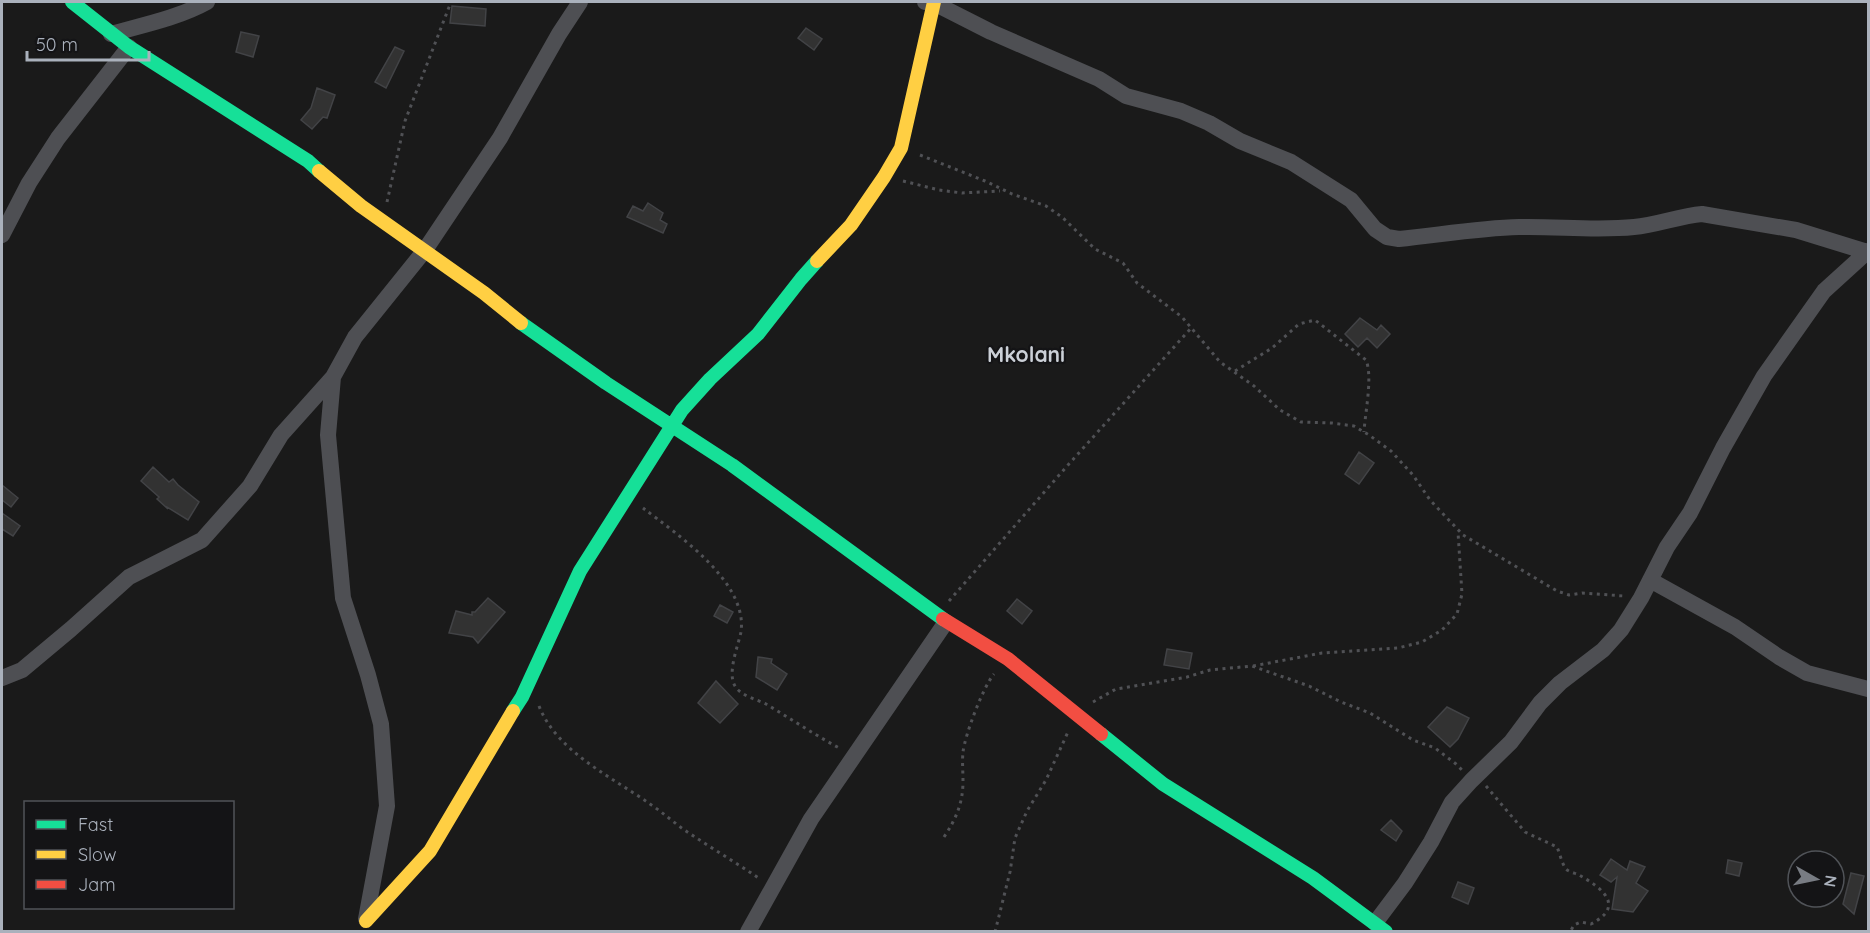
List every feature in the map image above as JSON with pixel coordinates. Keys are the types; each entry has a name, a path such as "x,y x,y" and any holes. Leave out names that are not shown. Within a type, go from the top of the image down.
{"street":[{"path":"72,2 129,47 308,161 361,206 484,293 527,328 606,383 732,465 941,619 1008,659 1163,784 1313,878 1381,927 1452,802 1511,742 1540,704 1560,683 1613,641 1641,598 1667,547 1690,513 1723,448 1764,376 1824,291 1868,252"},
{"path":"111,34 165,18 207,2"},
{"path":"2,678 22,670 129,577 202,540 250,486 281,435 333,377 355,337 425,250 500,138 559,34 580,2"},
{"path":"364,926 429,850 522,697 580,571 682,410 710,379 758,333 801,279 851,225 885,177 901,148 931,2 991,32 1099,79 1126,96 1181,111 1209,123 1240,141 1291,162 1351,200 1375,229 1388,237 1514,228 1549,227 1587,230 1634,227 1702,214 1796,230 1868,252"},
{"path":"2,235 29,183 58,138 129,47"},
{"path":"333,377 328,435 343,598 381,724 387,806 364,926"},
{"path":"1650,580 1736,627 1807,673 1869,688"},
{"path":"748,932 811,819 941,619"}],"path":[{"path":"383,222 405,121 452,2"},
{"path":"901,148 1046,206 1062,217 1095,249 1123,263 1137,283 1167,304 1192,327 1220,362 1235,371 1290,417 1301,422 1354,426 1391,451 1413,475 1430,500 1458,530 1488,551 1557,591 1569,595 1582,593 1641,598"},
{"path":"885,177 962,193 1002,190"},
{"path":"1235,371 1272,348 1299,324 1315,320 1320,322 1366,360 1369,367 1364,432"},
{"path":"941,619 1068,465 1192,327"},
{"path":"627,497 712,564 733,596 742,619 732,677 735,687 853,755"},
{"path":"995,932 1010,872 1015,838 1027,811 1046,780 1065,736 1094,702 1116,689 1210,670 1252,666 1322,653 1398,648 1422,642 1442,630 1456,614 1462,594 1458,530"},
{"path":"944,837 955,822 961,806 966,736 992,676 1008,659"},
{"path":"1252,666 1309,686 1370,714 1413,740 1435,748 1474,778 1525,832 1557,847 1565,868 1593,883 1601,889 1609,901 1609,908 1602,918 1591,924 1581,922 1574,925 1570,932"},
{"path":"530,681 544,719 587,763 772,887"}],"building":[{"path":"452,6 486,9 485,26 450,23"},
{"path":"806,28 822,39 814,50 798,38"},
{"path":"241,32 259,36 253,57 236,52"},
{"path":"395,47 404,51 386,88 375,82"},
{"path":"317,88 335,95 327,118 323,117 312,129 301,120 311,108"},
{"path":"648,203 663,213 660,220 667,224 663,233 627,217 633,206 643,211"},
{"path":"1360,318 1377,330 1381,325 1390,334 1377,348 1367,338 1358,347 1345,334"},
{"path":"1359,452 1374,463 1359,484 1345,474"},
{"path":"153,467 169,482 173,479 199,502 188,520 167,508 157,499 159,497 141,481"},
{"path":"2,485 18,498 11,507 2,500"},
{"path":"2,513 20,526 13,536 2,529"},
{"path":"488,598 505,612 478,643 473,637 449,633 456,611 472,615 472,612 475,612"},
{"path":"1017,599 1032,611 1022,624 1007,611"},
{"path":"720,605 733,612 727,623 714,616"},
{"path":"1167,649 1192,653 1189,669 1164,665"},
{"path":"758,657 772,659 771,663 787,674 777,690 756,677"},
{"path":"716,681 738,704 720,723 698,703"},
{"path":"1447,707 1469,718 1458,739 1450,747 1428,727"},
{"path":"1391,820 1402,831 1396,841 1381,830"},
{"path":"1611,859 1627,870 1630,861 1645,867 1636,883 1648,891 1633,912 1612,909 1617,877 1611,882 1600,875"},
{"path":"1728,860 1742,863 1739,876 1726,873"},
{"path":"1851,873 1864,876 1854,914 1846,907 1846,892"},
{"path":"1458,882 1474,888 1468,904 1452,897"}],"traffic: fast":[{"path":"72,2 129,47 308,161 319,171"},
{"path":"513,711 522,697 580,571 682,410 710,379 758,334 817,261"},
{"path":"521,323 606,383 732,465 943,619"},
{"path":"1101,734 1163,784 1313,878 1386,932"}],"traffic: slow":[{"path":"817,261 851,225 901,148 934,2"},
{"path":"319,171 361,206 484,293 521,323"},
{"path":"366,921 430,851 513,711"}],"traffic: jam":[{"path":"943,619 1008,659 1101,734"}],"district":[{"name":"Mkolani","path":"1026,354"}]}
